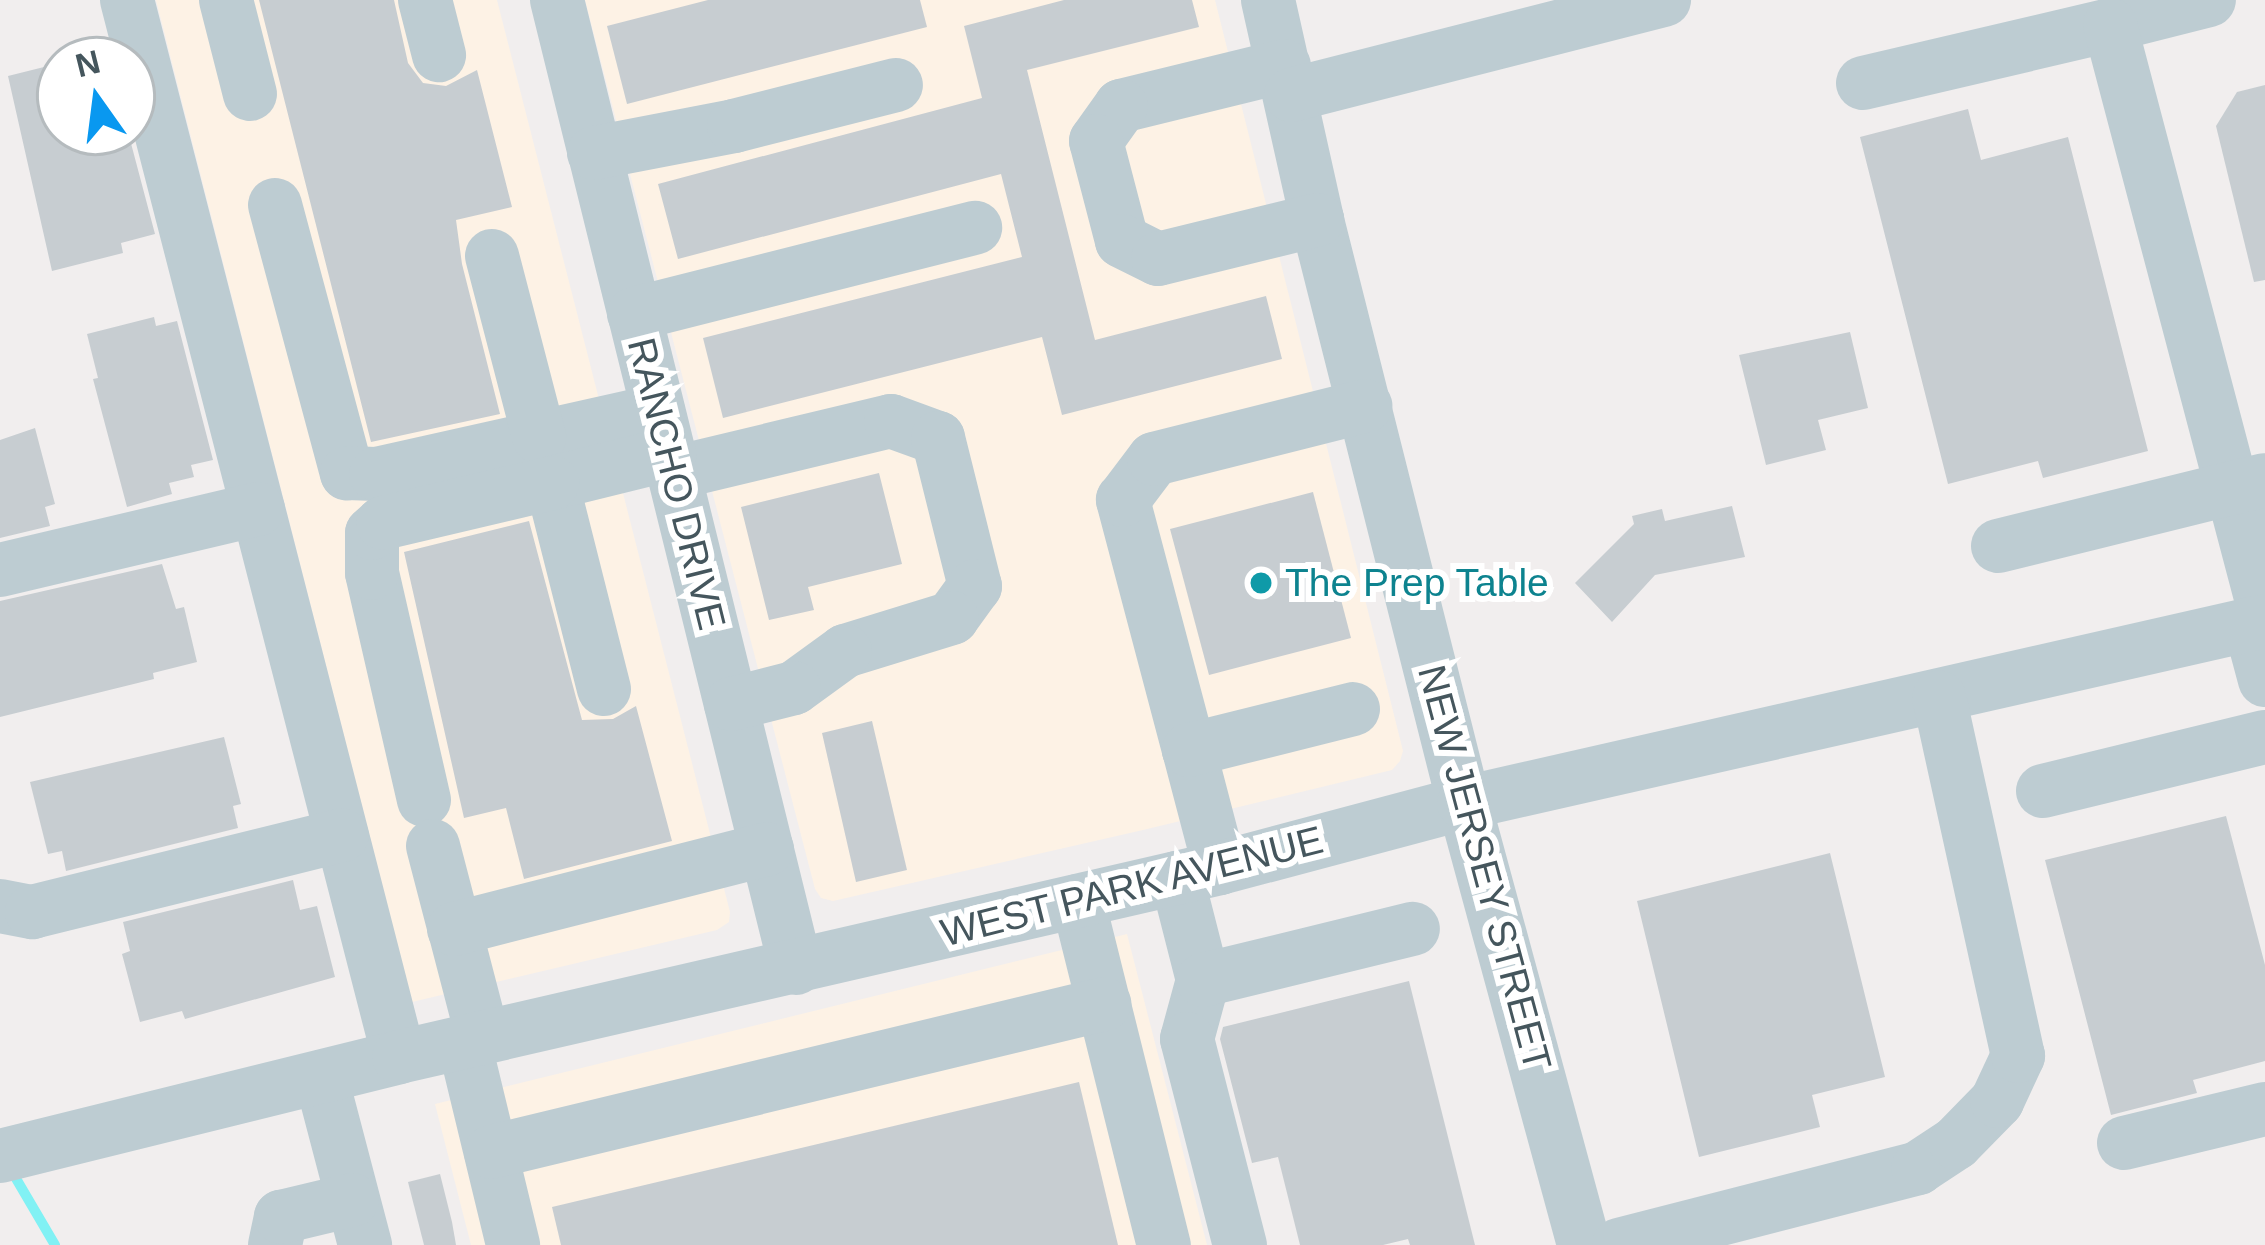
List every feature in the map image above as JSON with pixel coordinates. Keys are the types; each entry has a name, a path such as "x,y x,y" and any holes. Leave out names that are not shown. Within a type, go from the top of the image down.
{"street":[{"path":"127,0 399,1057"},
{"path":"226,0 250,94"},
{"path":"425,0 439,55"},
{"name":"RANCHO DRIVE","path":"557,0 796,968"},
{"name":"NEW JERSEY STREET","path":"1268,0 1317,220 1465,803 1584,1245"},
{"path":"1317,220 1158,259 1122,241 1096,141 1121,106 1288,80 1661,0"},
{"path":"1863,82 2209,0"},
{"path":"2110,25 2248,483 2265,680"},
{"path":"595,153 734,126 896,85"},
{"path":"275,205 347,473 546,460 891,421 938,438 975,586 952,618 845,651 794,688 731,704"},
{"path":"634,314 975,228"},
{"path":"492,256 604,689"},
{"path":"1240,1245 1186,1039 1203,980 1190,750 1123,500 1154,459 1365,406"},
{"path":"513,1245 490,1152 454,929 372,573 371,533 383,523 546,460"},
{"path":"1998,546 2248,483"},
{"path":"0,570 258,508"},
{"name":"WEST PARK AVENUE","path":"10,1153 399,1057 1198,873 1465,803 1940,698 2260,620"},
{"path":"1619,1245 1918,1168 1956,1143 1996,1101 2018,1056 1940,698"},
{"path":"1190,750 1353,709"},
{"path":"2043,791 2265,737"},
{"path":"0,906 32,912 342,835"},
{"path":"454,929 766,849"},
{"path":"1078,901 1164,1245"},
{"path":"1203,980 1413,928"},
{"path":"490,1152 1103,1004"},
{"path":"275,1245 281,1217 359,1222 321,1077"},
{"path":"2124,1144 2265,1109"}],"shaded area":[{"path":"156,0 497,0 730,912 729,922 717,930 412,1002"},
{"path":"585,0 1215,0 1403,751 1392,770 833,901 821,898"},
{"path":"1127,934 1207,1245 471,1245 435,1104"}],"building":[{"path":"259,0 394,0 408,63 423,83 446,86 477,70 512,207 456,220 462,264 500,414 371,442"},
{"path":"708,0 920,0 927,27 627,104 607,26"},
{"path":"1064,0 1192,0 1199,27 1027,70 1095,340 1266,296 1282,359 1062,415 1042,337 723,418 703,338 1022,257 1001,174 678,259 658,184 982,98 964,26"},
{"path":"36,69 36,156 134,156 155,234 121,243 123,253 52,271 8,76"},
{"path":"2265,85 2265,280 2254,282 2216,126 2237,92"},
{"path":"1968,109 1981,160 2068,137 2148,451 2043,478 2038,461 1948,484 1860,137"},
{"path":"154,317 156,326 177,321 213,460 191,465 194,477 169,483 172,494 127,507 93,379 98,378 87,334"},
{"path":"1850,332 1868,408 1818,420 1826,450 1766,465 1739,355"},
{"path":"35,428 55,504 45,507 50,526 0,538 0,440"},
{"path":"879,473 902,564 808,587 814,610 769,620 741,507"},
{"name":"The Prep Table","path":"1313,492 1351,638 1209,675 1170,529"},
{"path":"1732,506 1745,557 1655,575 1612,622 1575,583 1634,524 1632,516 1662,509 1665,521"},
{"path":"529,521 582,720 613,719 636,706 672,841 524,879 506,808 464,818 404,552"},
{"path":"162,564 176,609 184,607 197,662 153,673 154,679 0,717 0,601"},
{"path":"872,721 907,870 856,882 822,733"},
{"path":"224,737 241,804 233,806 238,828 66,871 62,851 48,854 30,782"},
{"path":"2226,816 2265,965 2265,1061 2193,1080 2197,1093 2111,1115 2045,860"},
{"path":"1830,853 1885,1077 1812,1095 1820,1127 1699,1157 1637,901"},
{"path":"293,880 300,910 317,906 335,977 185,1019 182,1011 140,1022 122,954 130,951 123,922"},
{"path":"1409,981 1475,1245 1410,1245 1408,1239 1383,1245 1300,1245 1278,1157 1252,1163 1220,1039 1223,1027"},
{"path":"1079,1082 1118,1245 561,1245 552,1207"},
{"path":"440,1174 456,1245 424,1245 408,1182"}],"waterway":[{"path":"11,1170 55,1245"}],"place":[{"name":"The Prep Table","path":"1261,583"}]}
